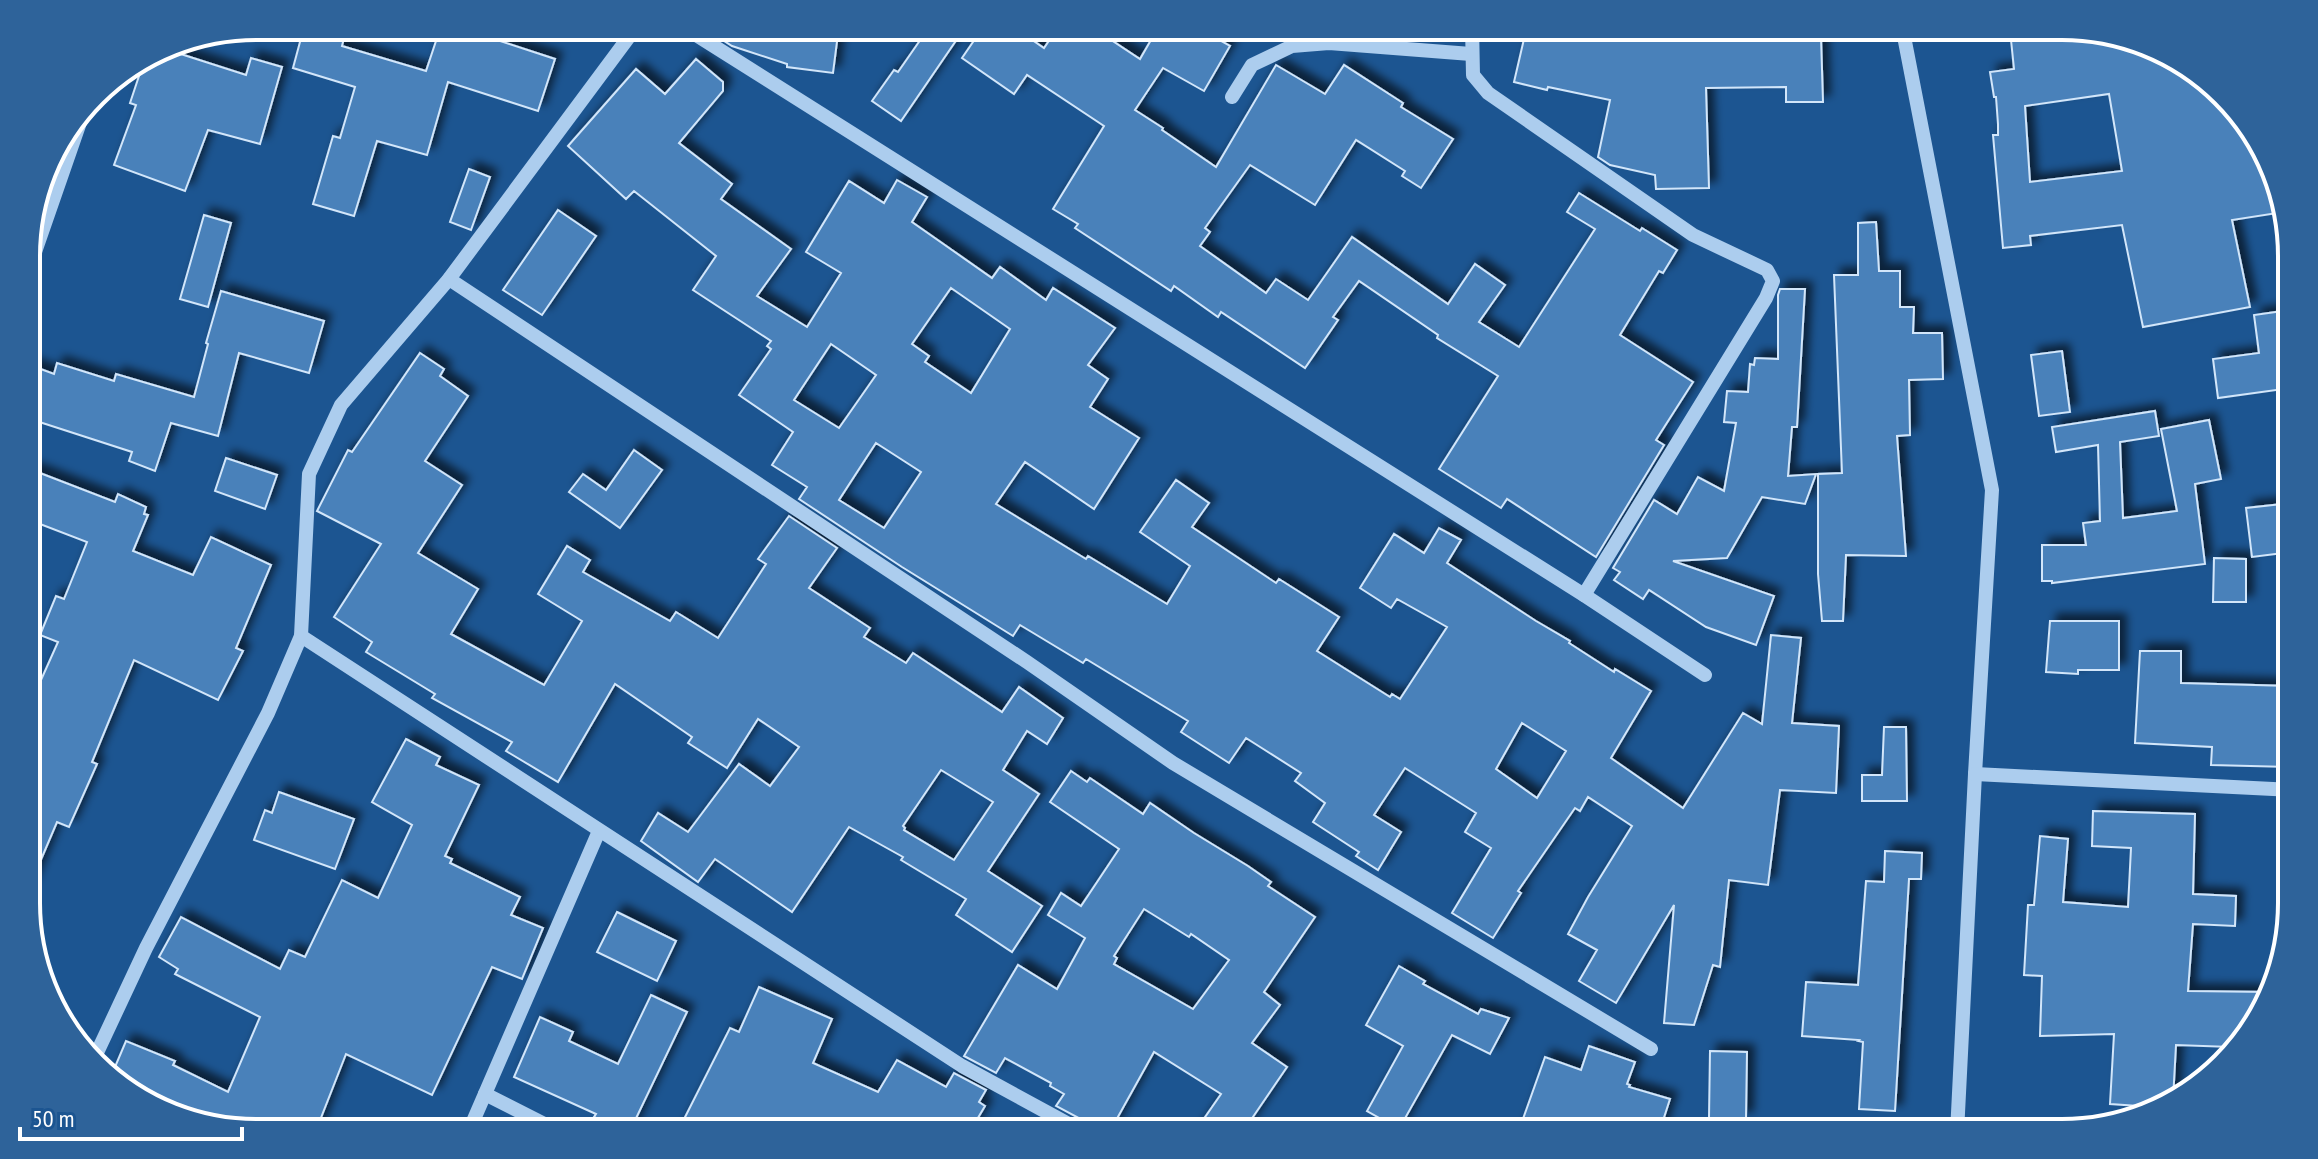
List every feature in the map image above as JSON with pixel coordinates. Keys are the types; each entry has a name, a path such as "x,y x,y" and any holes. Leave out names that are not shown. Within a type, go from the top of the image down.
{"street":[{"path":"98,1049 146,948 268,713 301,636 309,474 341,405 449,279 627,40"},
{"path":"704,40 1584,595 1705,675"},
{"path":"1472,40 1473,75 1488,93 1693,235 1767,270 1773,281 1766,298 1584,595"},
{"path":"1905,40 1992,490 1958,1119"},
{"path":"1232,97 1252,65 1292,46 1329,43 1471,54"},
{"path":"40,239 75,137"},
{"path":"46,207 52,208"},
{"path":"449,279 1027,662 1173,763 1651,1049"},
{"path":"301,636 962,1066 1059,1119"},
{"path":"1975,774 2278,789"},
{"path":"474,1119 599,831"},
{"path":"485,1094 534,1119"}],"building":[{"path":"301,40 344,40 342,46 426,71 436,40 497,40 555,59 538,111 448,82 427,155 377,141 354,216 313,204 333,136 340,138 355,87 293,68"},
{"path":"723,40 837,40 833,73 787,67 787,64"},
{"path":"920,40 956,40 901,121 872,101 894,70 898,72"},
{"path":"974,40 1032,40 1044,48 1049,40 1111,40 1140,59 1151,40 1219,40 1230,46 1204,91 1163,68 1135,110 1216,167 1276,65 1325,94 1344,65 1403,103 1401,107 1453,139 1421,188 1402,176 1405,171 1356,140 1315,205 1250,165 1205,228 1210,232 1200,246 1266,293 1276,279 1308,300 1352,237 1448,304 1475,264 1505,285 1479,322 1519,347 1595,229 1567,212 1579,193 1677,250 1663,273 1659,271 1620,335 1693,382 1656,440 1664,445 1596,557 1507,499 1501,508 1439,469 1498,376 1437,338 1438,335 1359,281 1333,317 1338,320 1305,368 1221,312 1218,317 1174,286 1171,291 1075,228 1078,224 1053,209 1104,126 1027,75 1014,94 962,58"},
{"path":"1524,40 1821,40 1823,102 1786,102 1786,87 1706,88 1709,188 1656,189 1655,175 1610,165 1598,157 1610,100 1514,82"},
{"path":"2011,40 2076,40 2104,44 2158,62 2182,76 2215,103 2249,148 2262,173 2273,214 2232,220 2250,307 2143,327 2122,225 2030,236 2031,245 2003,248 1993,135 1998,135 1998,124 1990,72 2014,69","holes":["2109,94 2122,171 2030,182 2025,106"]},
{"path":"180,54 246,75 251,58 282,67 260,144 208,130 185,191 114,165 136,105 130,103 140,74"},
{"path":"696,59 723,82 723,91 679,143 732,184 721,199 791,249 757,296 807,327 841,273 806,252 849,181 884,203 897,180 927,197 912,222 992,278 1000,267 1046,300 1053,288 1115,328 1088,365 1108,379 1090,407 1139,438 1094,509 1025,462 996,504 1167,604 1190,566 1140,532 1176,480 1209,503 1192,527 1276,583 1279,579 1339,617 1317,651 1390,697 1392,694 1400,699 1447,627 1397,599 1391,608 1360,588 1394,534 1424,553 1439,528 1461,540 1447,563 1614,672 1615,669 1651,691 1611,758 1683,808 1743,713 1762,724 1771,635 1801,638 1792,723 1839,726 1836,793 1780,790 1768,885 1729,880 1720,967 1713,965 1694,1025 1664,1023 1674,905 1616,1003 1579,981 1597,950 1568,934 1632,826 1588,797 1580,811 1575,808 1518,891 1521,893 1493,938 1452,913 1491,848 1465,832 1476,813 1405,768 1374,815 1401,832 1378,870 1356,856 1359,852 1313,822 1325,803 1295,781 1301,773 1246,738 1229,763 1181,732 1188,721 1086,659 1083,663 1020,625 1013,636 799,499 807,487 772,465 793,432 739,395 771,349 767,346 771,341 693,290 716,256 634,191 626,199 568,146 636,69 665,94","holes":["951,288 1010,329 971,393 925,362 929,356 912,344","831,344 876,375 839,428 794,400","876,443 921,472 884,528 839,500","1522,723 1566,751 1537,798 1496,769"]},
{"path":"469,169 490,177 471,230 450,222"},
{"path":"558,210 596,236 542,315 503,290"},
{"path":"204,215 231,223 208,307 180,299"},
{"path":"1876,222 1879,271 1900,271 1900,307 1914,307 1913,333 1942,333 1943,379 1909,380 1910,435 1897,436 1906,556 1846,555 1843,621 1822,621 1818,574 1818,474 1842,473 1834,275 1858,275 1858,223"},
{"path":"1780,289 1805,289 1797,427 1792,427 1788,476 1816,474 1805,504 1762,497 1727,558 1673,561 1774,596 1756,645 1706,627 1649,590 1643,599 1614,580 1620,572 1613,568 1654,500 1677,514 1698,477 1724,491 1736,423 1724,422 1727,391 1748,392 1750,364 1754,365 1755,358 1778,359"},
{"path":"221,291 324,321 309,373 239,353 218,436 171,423 155,471 129,461 132,452 40,422 40,369 54,374 57,363 114,381 116,374 194,397"},
{"path":"2278,312 2278,390 2218,398 2213,359 2259,353 2254,315"},
{"path":"2062,351 2070,412 2039,416 2031,355"},
{"path":"420,353 444,369 440,376 468,396 425,461 462,485 418,553 478,589 451,634 544,685 582,621 538,594 567,546 590,560 583,572 670,621 676,612 718,638 766,564 758,559 789,516 837,548 809,588 870,628 864,637 906,663 913,653 1002,712 1019,687 1063,718 1047,744 1027,731 1003,770 1039,794 988,871 1042,906 1012,952 956,915 966,899 901,860 903,857 849,827 792,912 715,859 698,882 641,841 658,813 688,832 739,764 770,786 799,747 758,719 727,768 688,743 692,737 615,684 558,782 506,751 512,742 432,698 435,694 366,652 372,642 334,617 381,544 317,511 348,450 352,452","holes":["941,770 993,802 954,860 904,830 903,826"]},
{"path":"2155,411 2159,436 2120,442 2123,518 2177,511 2161,429 2209,420 2221,479 2195,484 2205,564 2052,583 2042,581 2042,545 2086,545 2083,523 2100,521 2098,445 2056,452 2052,427"},
{"path":"634,450 662,470 620,528 569,492 583,474 606,490"},
{"path":"226,458 277,475 265,509 215,491"},
{"path":"40,473 115,502 118,494 146,507 144,514 148,515 133,551 193,575 211,537 271,565 236,648 243,651 218,700 134,660 92,762 97,764 69,827 57,822 40,862 40,682 58,642 40,635 56,596 64,599 87,542 40,524"},
{"path":"2278,504 2278,554 2252,557 2246,508"},
{"path":"2214,558 2246,559 2246,602 2213,602"},
{"path":"2050,621 2119,621 2119,670 2078,670 2078,674 2046,672"},
{"path":"2140,651 2181,651 2181,683 2278,686 2278,767 2211,765 2212,747 2135,743"},
{"path":"1884,727 1906,727 1907,801 1862,801 1862,775 1882,775"},
{"path":"406,739 440,757 436,765 479,785 445,856 452,859 450,863 520,897 511,915 543,928 522,979 492,967 432,1095 346,1054 320,1119 242,1119 186,1108 136,1083 115,1066 126,1041 175,1061 173,1065 228,1092 260,1017 175,974 178,969 159,957 181,917 280,969 289,950 305,957 342,880 378,898 412,825 372,802"},
{"path":"1071,771 1087,782 1090,778 1143,814 1150,803 1248,866 1271,882 1268,886 1315,917 1264,992 1280,1005 1252,1043 1287,1067 1252,1119 1204,1119 1221,1094 1154,1052 1117,1119 1081,1119 1056,1106 1064,1094 1050,1086 1051,1083 1005,1058 996,1073 964,1056 1018,965 1057,989 1085,938 1048,915 1061,893 1081,906 1119,849 1050,802","holes":["1144,909 1189,937 1191,934 1229,960 1193,1009 1114,964 1117,958 1114,956"]},
{"path":"279,792 354,819 335,869 254,840 265,810 272,813"},
{"path":"2093,811 2195,814 2193,894 2236,896 2235,926 2193,924 2188,991 2259,992 2242,1023 2222,1047 2176,1045 2174,1088 2137,1106 2110,1104 2114,1034 2040,1036 2042,976 2024,975 2028,905 2034,905 2040,836 2068,839 2063,902 2128,907 2131,848 2092,846"},
{"path":"1885,851 1922,853 1921,879 1909,879 1895,1111 1859,1109 1863,1042 1802,1036 1806,982 1858,985 1866,881 1884,882"},
{"path":"617,912 676,941 657,981 597,952"},
{"path":"1399,966 1425,981 1423,984 1478,1014 1481,1009 1509,1018 1490,1054 1452,1035 1405,1119 1381,1119 1367,1111 1403,1046 1366,1025"},
{"path":"759,987 832,1019 813,1063 878,1092 897,1060 946,1087 954,1073 986,1090 979,1102 985,1106 977,1119 684,1119 730,1028 739,1032"},
{"path":"651,995 687,1012 636,1119 598,1119 594,1117 596,1114 514,1077 540,1017 573,1032 569,1041 618,1064"},
{"path":"1589,1046 1635,1062 1627,1084 1670,1099 1664,1119 1523,1119 1545,1057 1581,1070"},
{"path":"1710,1051 1747,1052 1746,1118 1709,1118"}]}
